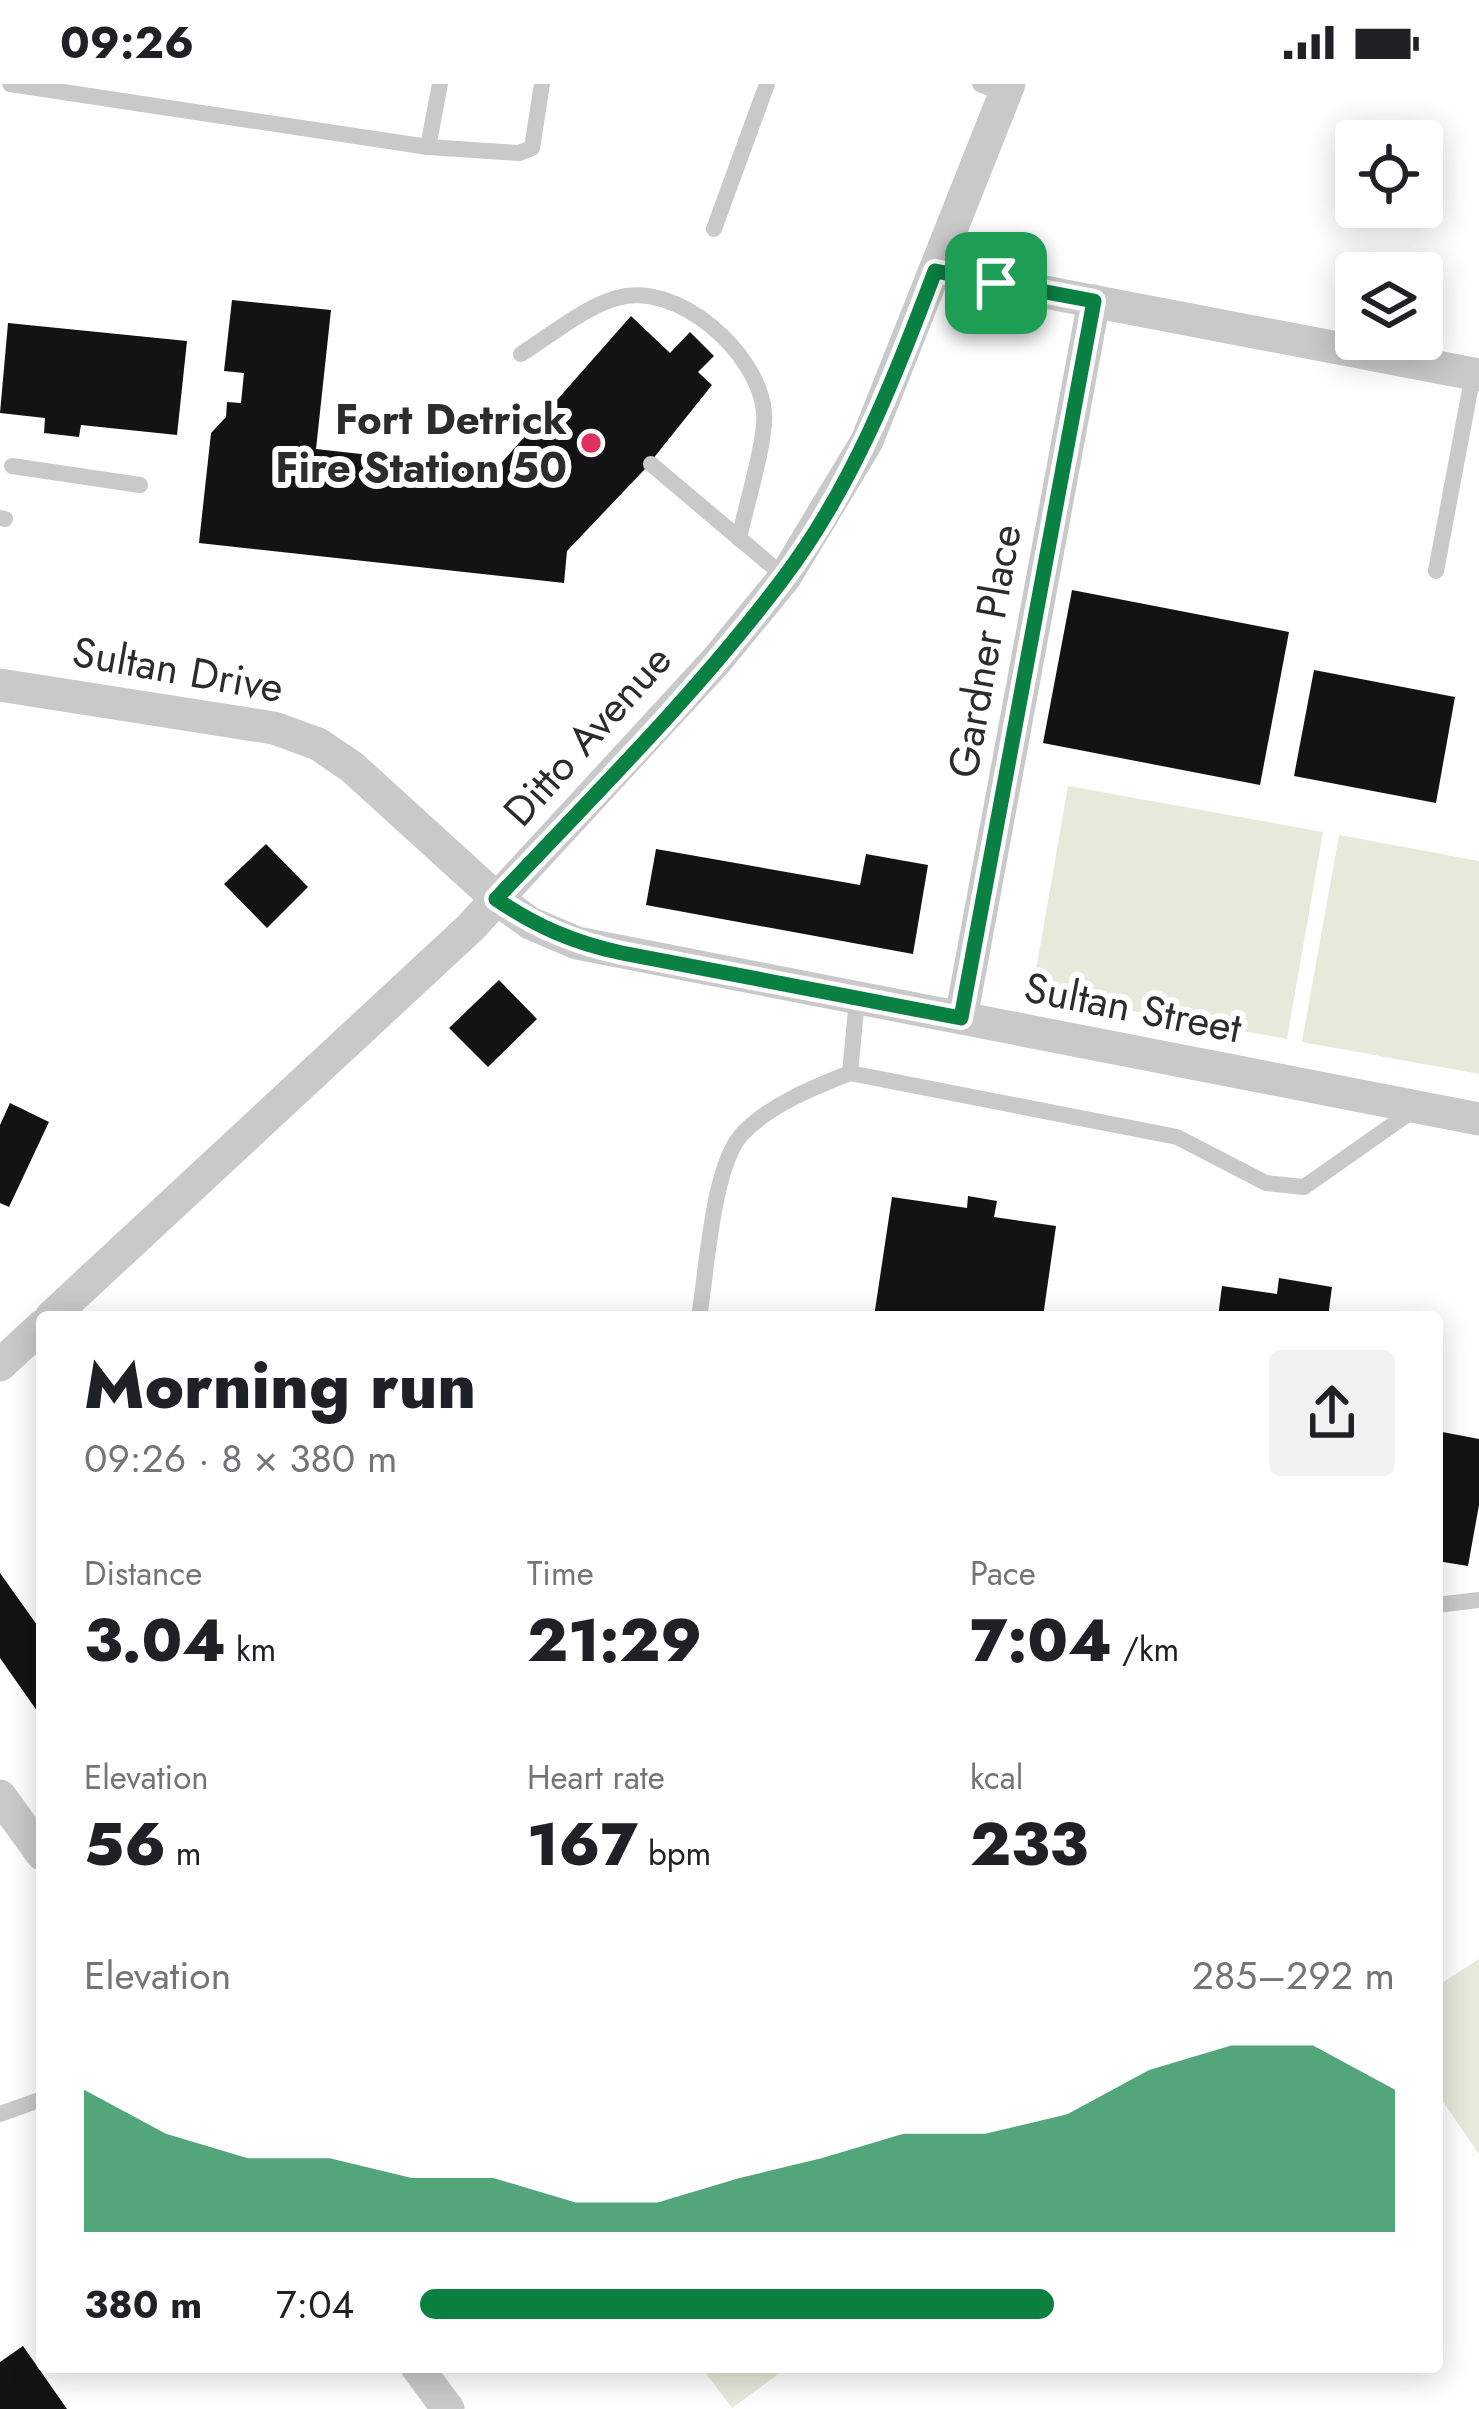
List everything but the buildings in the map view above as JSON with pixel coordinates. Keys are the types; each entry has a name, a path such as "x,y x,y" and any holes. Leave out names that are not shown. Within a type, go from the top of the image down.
{"street":[{"name":"Ditto Avenue","path":"57,1311 496,899 716,661 784,577 867,441 935,271 998,87"},
{"path":"935,271 1476,374"},
{"name":"Gardner Place","path":"961,1018 1094,301"},
{"name":"Sultan Drive","path":"0,685 274,728 318,744 352,767 496,899"},
{"name":"Sultan Street","path":"496,899 530,923 577,943 1479,1119"},
{"path":"0,1365 36,1332"},
{"path":"0,1796 36,1846"},
{"path":"421,2373 448,2409"}],"lane":[{"path":"10,84 428,147 519,153 532,148 542,84"},
{"path":"428,147 440,84"},
{"path":"714,229 767,84"},
{"path":"521,354 614,298 633,295 682,309 710,326 748,370 764,412 739,539"},
{"path":"1436,571 1476,374"},
{"path":"651,464 784,577"},
{"path":"12,466 140,485"},
{"path":"850,1073 857,999"},
{"path":"700,1311 725,1162 742,1134 805,1091 850,1073 1177,1137 1267,1183 1304,1187 1419,1107"},
{"path":"1443,1604 1479,1600"},
{"path":"0,2114 36,2100"}],"green space":[{"path":"1068,786 1323,832 1287,1039 1032,993"},
{"path":"1339,835 1479,861 1479,1074 1302,1042"},
{"path":"1479,1959 1479,2154 1443,2102 1443,1982"},
{"path":"706,2373 780,2373 732,2408"}],"place":[{"name":"Fort Detrick Fire Station 50","path":"591,443"}],"route":[{"path":"935,271 996,283 1094,301 961,1018 577,943 530,923 496,899 716,661 784,577 867,441 935,271"}]}
